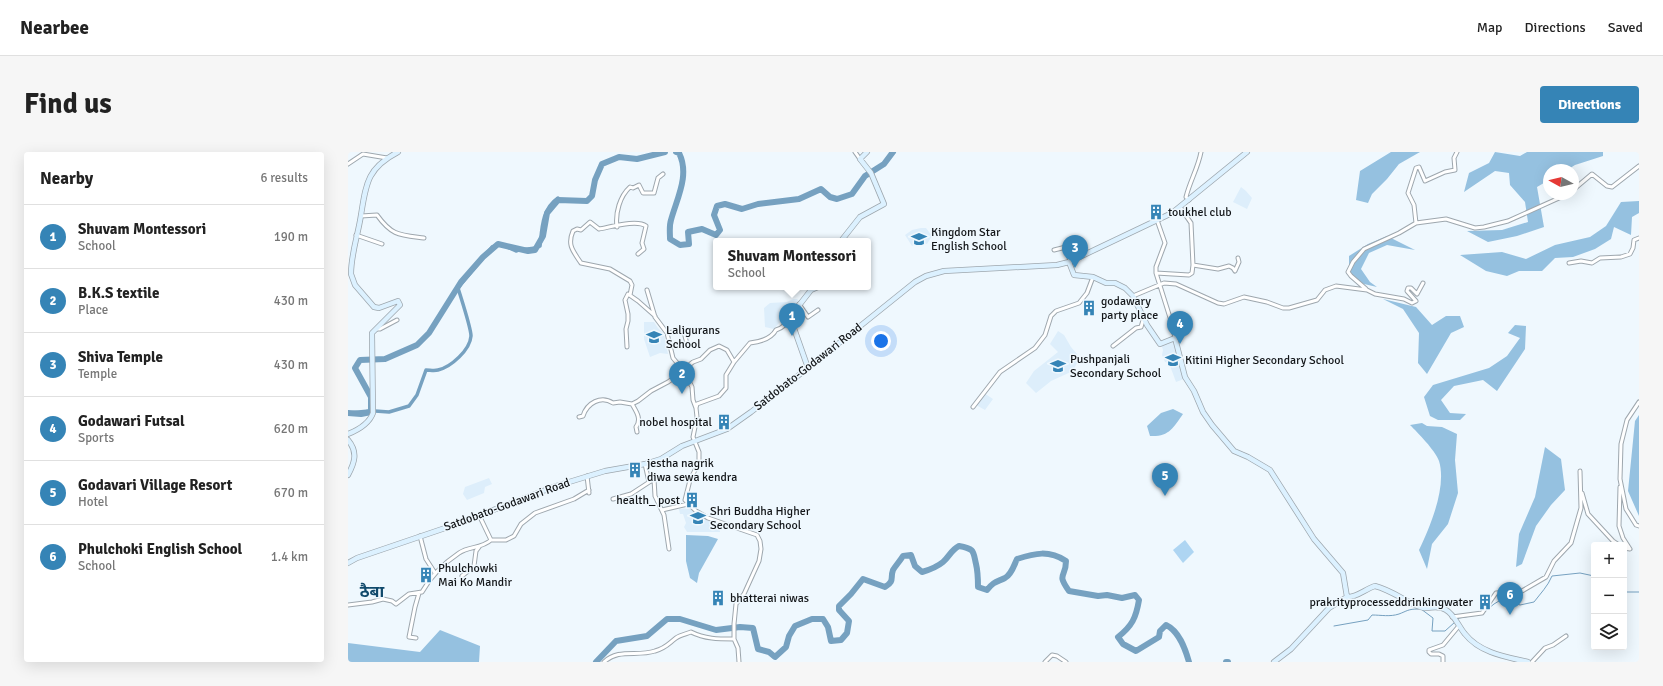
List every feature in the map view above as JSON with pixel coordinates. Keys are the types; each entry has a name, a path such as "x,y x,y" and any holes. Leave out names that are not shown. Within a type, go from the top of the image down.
{"street":[{"path":"348,434 364,425 373,413 371,336 375,328 400,304 398,301 379,308 374,307 355,285 350,268 366,187 375,169 382,161 398,152"},
{"path":"843,238 860,217 884,204 871,173 855,152"},
{"path":"862,160 867,152"},
{"path":"1189,200 1186,197 1199,163 1201,152"},
{"name":"Satdobato-Godawari Road","path":"348,563 357,558 556,486 619,468 645,464 666,456 682,446 734,425 808,368 891,300 915,282 926,276 944,271 1056,265 1070,262 1172,213 1247,152"},
{"path":"1416,224 1414,205 1408,193 1416,168 1419,167 1425,181 1445,172 1455,170 1454,158 1457,152"},
{"path":"348,164 363,154 387,158"},
{"path":"1579,185 1592,174 1607,186 1612,187 1639,166"},
{"path":"617,226 616,217 625,191 630,187 633,188 639,185 643,193 654,193 658,178 663,174"},
{"path":"1423,283 1417,294 1411,288 1408,288 1407,291 1416,301 1412,303 1404,299 1375,294 1367,290 1348,272 1353,262 1364,249 1416,224 1446,219 1475,228 1484,227 1508,221 1555,200"},
{"path":"1156,273 1190,275 1193,265 1191,223 1180,207"},
{"path":"361,216 377,215 386,227 397,234 424,238"},
{"path":"1157,220 1165,243 1156,267 1156,273 1172,324 1185,377 1194,391 1203,412 1234,451 1248,457 1270,470 1314,539 1343,573 1347,597"},
{"path":"627,347 626,329 628,314 625,300 628,294 630,295 632,285 630,281 610,269 581,263 569,243 572,231 578,229 581,230 590,222 599,229 638,222 646,226 642,243 644,249 638,254"},
{"path":"356,235 382,244"},
{"path":"1569,263 1581,261 1592,263 1600,258 1621,257 1630,254 1633,248 1634,240 1639,238"},
{"path":"1054,250 1066,247 1074,275 1093,278 1106,283 1115,283 1120,285 1133,296 1147,325 1160,344 1175,338"},
{"path":"1193,265 1218,269 1229,266 1235,271 1239,262 1238,258"},
{"path":"973,407 1000,372 1035,348 1045,335 1051,316 1056,311 1079,303 1087,293 1093,278"},
{"path":"1133,296 1164,283 1176,284 1218,303 1224,304 1244,297 1261,300 1283,308 1317,300 1325,290 1336,286 1367,290"},
{"path":"647,290 656,316 667,333 673,358 683,370 692,387 693,400 696,408 697,417 693,437 699,452 699,462 690,480 686,500 688,504 708,518 757,535 760,541 761,549 759,561 744,594 736,604 734,639 738,648 740,662"},
{"path":"696,408 697,404 719,396 726,388 726,375 734,362 750,343 760,342 776,330 781,329 811,290"},
{"path":"630,295 656,316"},
{"path":"799,304 808,317 818,310"},
{"path":"790,317 808,368"},
{"path":"1113,346 1136,328 1141,327 1144,317"},
{"path":"375,328 380,329 397,320"},
{"path":"667,333 679,331 684,332 687,344"},
{"path":"579,417 583,416 585,408 595,402 609,400 613,403 620,402 632,404 638,401 651,391 668,382 693,362 701,359 710,350 719,346 727,350 734,362"},
{"path":"638,401 639,396"},
{"path":"1625,542 1622,538 1619,526 1621,505 1620,479 1622,438 1627,420 1639,402"},
{"path":"632,404 639,417 639,423 636,427 638,432"},
{"path":"348,440 355,453 354,463 348,475"},
{"path":"645,464 649,482"},
{"path":"1442,662 1443,656 1439,654 1431,654 1429,650 1443,645 1455,621 1482,613 1496,593 1522,591 1546,577 1554,561 1571,542 1581,508 1580,471"},
{"path":"416,638 409,637 415,607 420,593 435,573 459,553 484,546 491,540 506,540 514,536 521,524 535,513 574,499 589,491 587,476"},
{"path":"1620,479 1626,510 1636,525 1639,526"},
{"path":"613,499 630,494 654,480 655,496 662,510 669,549"},
{"path":"1580,490 1588,514 1614,542"},
{"path":"662,510 688,504"},
{"path":"479,515 491,540"},
{"path":"420,536 426,559 435,573"},
{"path":"462,576 474,566 476,551 479,547"},
{"path":"1274,662 1291,649 1329,608 1347,597 1354,597 1368,588 1375,586 1422,608 1437,606 1448,610 1455,621 1478,646 1497,655 1528,662"},
{"path":"348,605 383,599 392,601 396,604 409,594 420,593"},
{"path":"604,662 613,655 654,652 668,646 676,638 691,632 710,638 734,639"},
{"path":"1532,662 1545,648 1553,645 1566,636"},
{"path":"1045,662 1052,655 1066,662"}],"shaded area":[{"path":"1391,152 1420,152 1399,164 1372,194 1368,203 1356,200 1360,171"},
{"path":"1495,152 1520,156 1527,152 1603,152 1603,156 1578,164 1543,164 1543,184 1537,187 1544,227 1517,236 1488,242 1467,231 1502,230 1528,222 1525,202 1510,185 1509,173 1495,171 1464,192 1469,173 1489,163"},
{"path":"1241,187 1252,198 1247,209 1233,202"},
{"path":"1639,201 1639,213 1632,217 1631,235 1614,227 1611,239 1595,249 1573,257 1555,258 1542,271 1519,271 1507,276 1486,271 1460,255 1502,252 1526,259 1555,245 1590,237 1606,226 1621,202"},
{"name":"Kingdom Star English School","path":"926,228 932,236 927,244 918,242 912,246 905,235 912,230"},
{"path":"1387,236 1415,250 1387,245 1369,253 1361,269 1370,282 1377,287 1364,284 1349,277 1349,256 1368,244"},
{"path":"797,299 800,302 789,316 779,323 774,329 765,327 764,308 770,303 787,302"},
{"path":"1383,299 1416,307 1432,325 1446,316 1460,316 1464,327 1451,333 1427,374 1418,363 1419,333 1403,309"},
{"name":"Laligurans School","path":"644,322 654,322 664,334 668,354 660,353 650,357 644,339"},
{"path":"1515,325 1526,326 1525,349 1497,391 1483,380 1454,386 1441,400 1450,413 1466,414 1460,420 1438,420 1430,416 1424,397 1433,385 1489,368 1507,356 1520,338 1508,333"},
{"name":"Pushpanjali Secondary School","path":"1058,331 1064,335 1077,354 1078,361 1073,371 1051,381 1036,393 1026,383 1034,371 1058,352 1050,344"},
{"name":"Kitini Higher Secondary School","path":"1175,340 1184,379 1176,382 1169,363 1165,362 1162,355 1163,350 1161,344"},
{"path":"984,393 993,399 985,410 976,405"},
{"path":"1173,409 1183,414 1170,431 1162,435 1150,436 1147,426 1161,413"},
{"path":"1639,415 1639,516 1628,491 1635,421"},
{"path":"1422,423 1427,426 1442,427 1457,434 1455,460 1458,493 1448,524 1432,544 1427,569 1419,550 1436,507 1441,483 1441,471 1439,461 1434,452 1410,425"},
{"path":"1545,447 1561,459 1565,490 1551,505 1536,526 1522,564 1516,567 1519,534 1535,497"},
{"path":"489,478 492,484 485,487 484,493 467,500 463,494 465,487"},
{"name":"Shri Buddha Higher Secondary School","path":"689,508 720,522 720,532 687,532 684,527 686,523 683,514 680,514 679,509"},
{"path":"686,535 708,536 718,539 699,573 697,583 690,578 686,561"},
{"path":"1185,540 1194,552 1183,563 1173,550"},
{"path":"440,630 480,646 479,662 348,662 348,643 420,652"}],"waterway":[{"path":"348,413 361,414 371,412 371,397 355,368 360,360 385,359 417,345 429,333 461,282 483,257 498,244 528,251 535,250 543,236 547,213 558,200 587,201 592,196 595,180 602,164 619,157 637,159 665,152"},
{"path":"676,152 679,153 682,161 683,178 670,222 670,239 680,245 689,244 688,232 702,229 716,235 720,230 714,215 717,206 725,204 742,209 758,204 799,199 821,189 830,197 837,199 852,194 865,176 884,164 893,152"},
{"path":"375,411 389,412 409,406 417,395 426,370 443,368 454,362 464,352 470,341 471,332 458,288 492,247 501,244 516,251 540,246 542,226 546,213 553,202 558,198"},
{"path":"348,413 369,411"},
{"path":"596,662 616,641 647,636 667,619 680,619 716,630 740,627 753,628 758,649 769,652 775,657 786,647 789,636 795,626 812,619 823,619 828,627 831,641 841,640 847,633 849,621 839,610 839,606 863,579 885,587 890,583 893,570 903,556 911,555 915,566 922,572 941,564 954,549 959,546 968,548 972,551 977,570 978,587 987,590 994,583 1005,578 1011,572 1017,559 1036,554 1048,554 1054,555 1066,561 1062,578 1069,591 1122,598 1135,595 1139,600 1135,617 1127,629 1118,637 1123,644 1136,651 1159,637 1160,631 1166,625 1175,631 1189,662"},
{"path":"1482,614 1504,598 1520,605 1534,602 1546,587 1552,576 1580,573 1591,575"},
{"path":"1627,592 1639,592"},
{"path":"1334,626 1368,620 1372,615 1386,616 1418,609"},
{"path":"1421,609 1433,618 1432,631 1445,631 1455,622"},
{"path":"1457,620 1459,618 1477,615"}],"place":[{"name":"toukhel club","path":"1156,212"},
{"name":"Kingdom Star English School","path":"919,239"},
{"name":"Shiva Temple","path":"1075,268"},
{"name":"godawary party place","path":"1089,308"},
{"name":"Shuvam Montessori","path":"792,336"},
{"name":"Laligurans School","path":"654,337"},
{"name":"Godawari Futsal","path":"1180,344"},
{"name":"Kitini Higher Secondary School","path":"1173,360"},
{"name":"Pushpanjali Secondary School","path":"1058,366"},
{"name":"B.K.S textile","path":"682,394"},
{"name":"nobel hospital","path":"724,422"},
{"name":"jestha nagrik diwa sewa kendra","path":"635,470"},
{"name":"Godavari Village Resort","path":"1165,496"},
{"name":"health_ post","path":"692,500"},
{"name":"Shri Buddha Higher Secondary School","path":"698,518"},
{"name":"Phulchowki Mai Ko Mandir","path":"426,575"},
{"name":"bhatterai niwas","path":"718,598"},
{"name":"prakrityprocesseddrinkingwater","path":"1485,602"},
{"name":"Phulchoki English School","path":"1510,615"}],"district":[{"name":"ठैबा","path":"372,592"}]}
